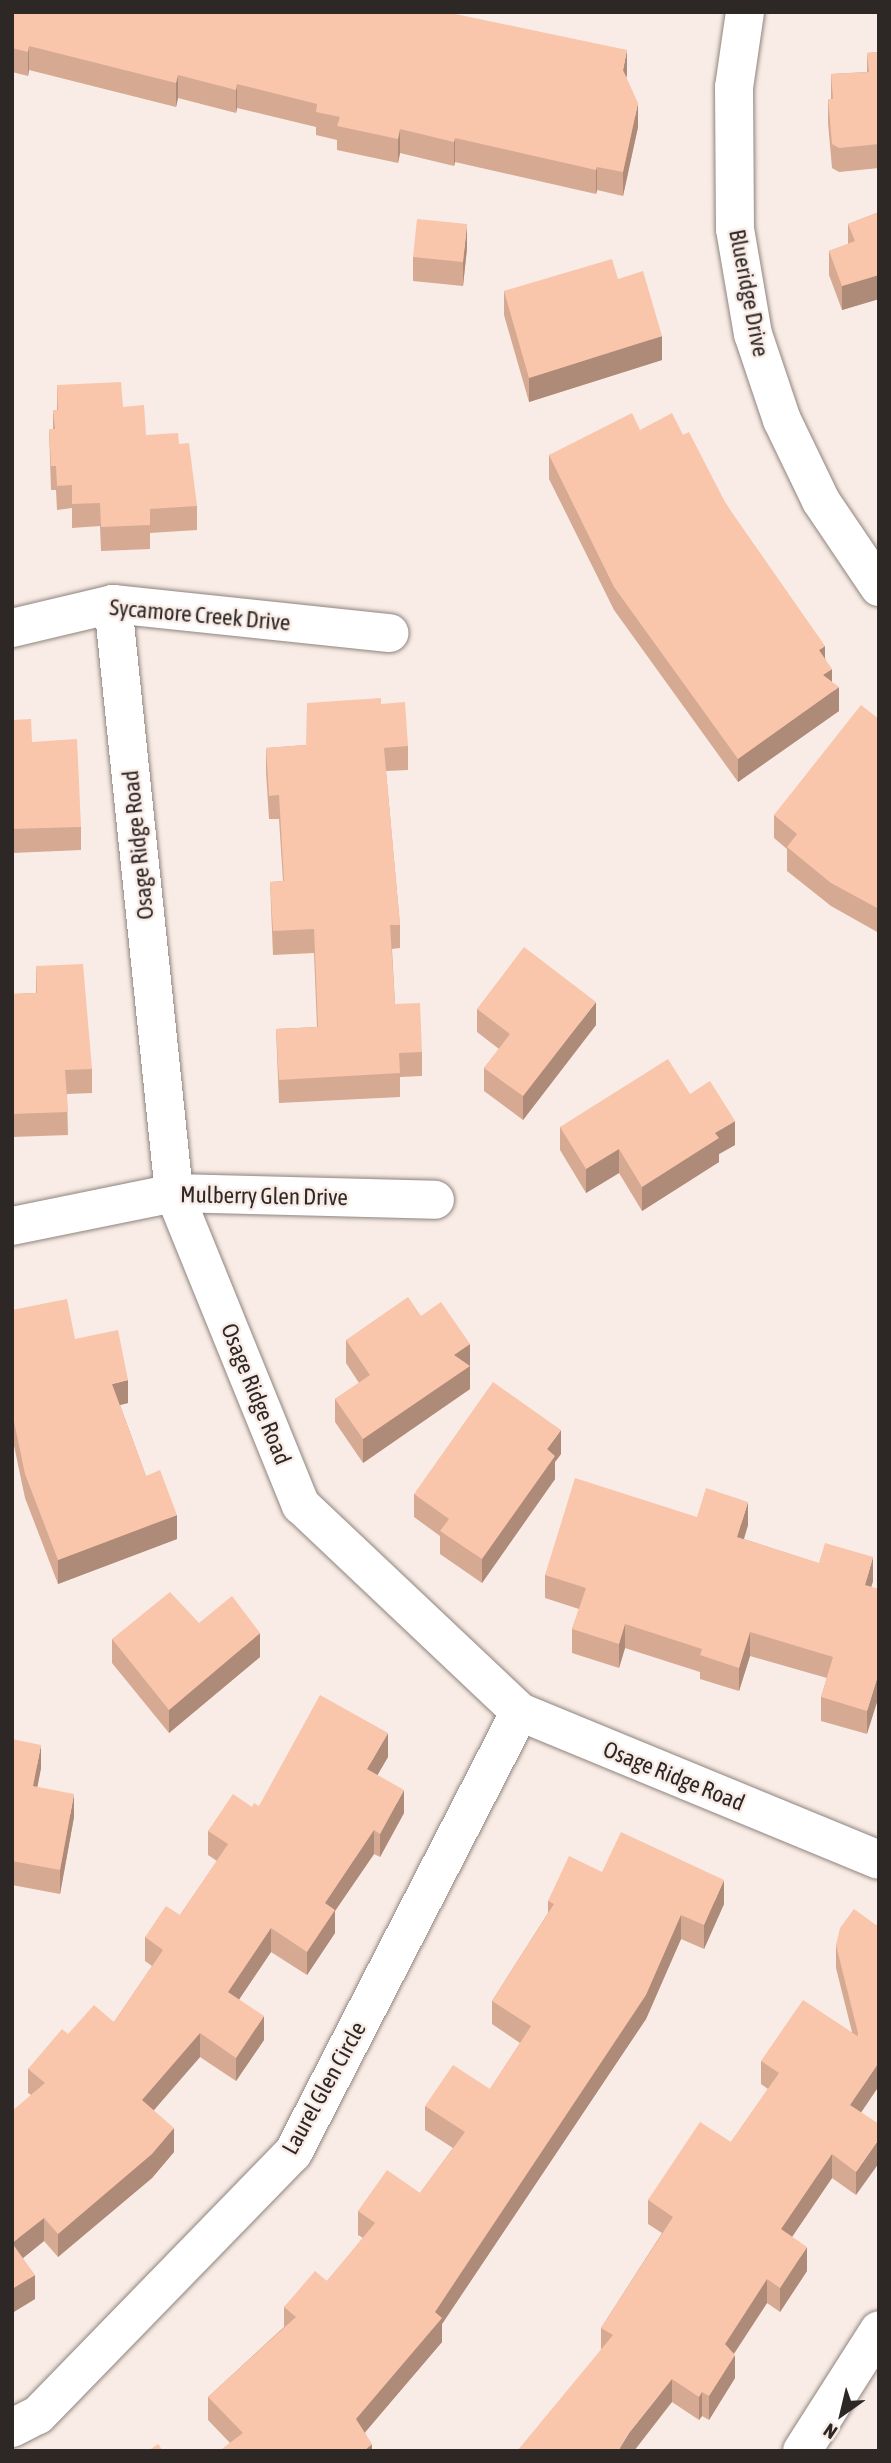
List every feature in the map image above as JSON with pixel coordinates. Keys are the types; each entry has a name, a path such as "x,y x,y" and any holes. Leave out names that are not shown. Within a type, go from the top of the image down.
{"street":[{"name":"Blueridge Drive","path":"746,12 734,86 735,229 753,334 782,420 821,501 879,587"},
{"name":"Sycamore Creek Drive","path":"12,628 113,604 389,633"},
{"name":"Osage Ridge Road","path":"113,604 174,1192 301,1505 520,1712 879,1860"},
{"name":"Mulberry Glen Drive","path":"12,1226 174,1192 435,1200"},
{"name":"Laurel Glen Circle","path":"12,2428 38,2415 293,2153 520,1712"},
{"path":"802,2451 879,2330"}],"building":[{"path":"12,12 446,12 627,50 623,70 638,103 623,172 597,167 596,170 455,138 454,142 400,129 398,139 337,126 340,117 316,112 317,104 237,84 236,90 178,75 176,83 29,46 28,52 12,48"},
{"path":"879,52 879,144 839,148 832,144 828,99 833,99 831,74 869,72 867,53"},
{"path":"879,212 879,275 842,286 829,251 855,241 848,224"},
{"path":"417,219 467,224 463,262 413,257"},
{"path":"612,259 618,279 643,271 662,336 529,378 504,291"},
{"path":"121,382 123,407 144,405 146,435 178,433 179,444 189,443 197,506 150,509 150,525 101,527 100,503 72,504 72,485 57,486 56,466 51,466 49,429 55,429 53,410 58,410 57,385"},
{"path":"632,413 640,430 672,413 683,435 689,432 726,504 825,646 819,650 832,669 823,675 839,687 738,759 614,587 549,455"},
{"path":"381,698 381,704 405,702 408,746 384,748 400,925 390,925 395,1004 420,1003 422,1052 399,1053 400,1073 279,1080 276,1029 318,1027 314,929 273,931 270,882 284,881 279,795 269,796 266,748 306,745 307,703"},
{"path":"861,705 879,719 879,909 831,883 787,847 797,834 774,815"},
{"path":"31,719 32,742 77,739 81,827 12,829 12,720"},
{"path":"524,947 596,1002 523,1096 484,1068 510,1034 477,1009"},
{"path":"83,964 92,1069 65,1070 68,1112 12,1114 12,994 37,993 36,966"},
{"path":"668,1059 690,1094 710,1081 735,1121 715,1133 719,1138 642,1187 619,1149 586,1169 560,1127"},
{"path":"408,1297 421,1316 441,1302 470,1344 454,1355 470,1366 363,1439 335,1399 370,1375 346,1340"},
{"path":"67,1299 75,1339 118,1330 128,1380 112,1384 146,1476 160,1470 177,1515 58,1560 25,1474 12,1412 12,1310"},
{"path":"493,1382 561,1430 547,1449 555,1456 482,1559 440,1531 449,1519 414,1494"},
{"path":"575,1478 697,1517 706,1488 748,1502 737,1537 819,1563 825,1543 873,1557 865,1585 879,1589 879,1672 867,1711 821,1697 833,1657 750,1632 739,1668 700,1655 702,1649 625,1624 619,1644 572,1629 586,1588 545,1575"},
{"path":"170,1592 199,1623 232,1596 260,1633 169,1710 112,1639"},
{"path":"320,1695 388,1733 367,1769 404,1790 380,1834 374,1830 325,1903 335,1910 307,1952 271,1928 228,1992 264,2016 236,2058 200,2033 142,2100 174,2128 152,2154 58,2234 44,2218 12,2243 12,2111 45,2083 28,2069 62,2029 68,2034 94,2005 114,2022 163,1950 145,1937 166,1906 180,1915 228,1844 208,1831 233,1794 252,1807 254,1803 259,1806"},
{"path":"12,1739 41,1745 33,1786 74,1794 60,1870 12,1861"},
{"path":"621,1832 724,1880 704,1925 681,1915 646,1995 435,2312 442,2318 356,2419 372,2444 364,2451 219,2451 243,2433 208,2397 296,2317 284,2307 315,2271 327,2281 375,2223 358,2211 387,2170 420,2193 465,2132 425,2106 453,2065 490,2089 531,2026 492,2001 554,1904 548,1901 569,1856 602,1872"},
{"path":"854,1909 876,1925 879,1921 879,2062 850,2105 879,2124 879,2139 856,2172 832,2154 781,2229 807,2247 780,2288 767,2279 725,2344 735,2355 709,2396 702,2392 699,2397 672,2379 618,2451 517,2451 613,2335 601,2328 673,2217 648,2200 700,2122 731,2142 779,2073 761,2061 803,2000 859,2037 836,1945 840,1928"},
{"path":"12,2243 35,2275 12,2289"},
{"path":"158,2444 163,2451 148,2451"}]}
